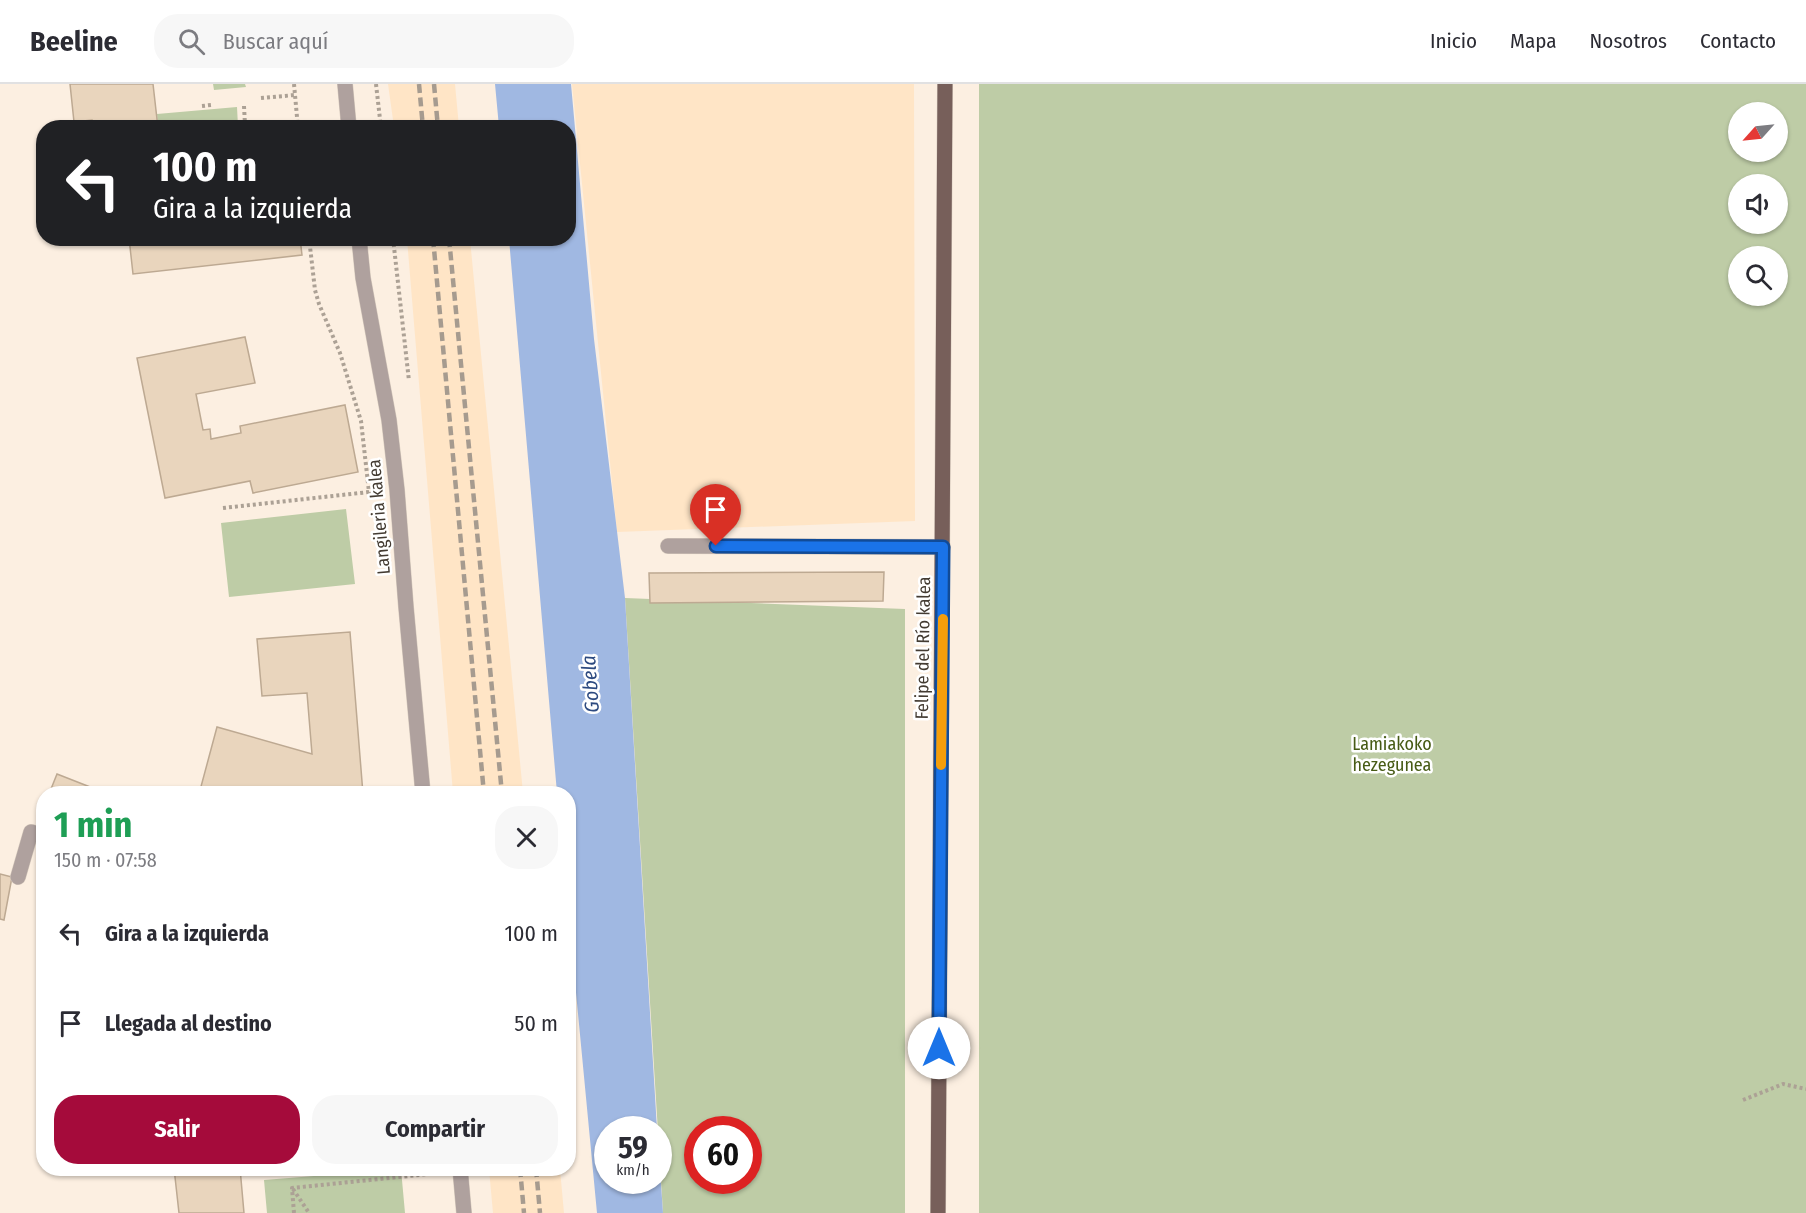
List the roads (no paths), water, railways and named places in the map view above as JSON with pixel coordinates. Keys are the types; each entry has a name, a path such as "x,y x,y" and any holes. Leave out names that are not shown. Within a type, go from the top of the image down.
{"main road":[{"name":"Felipe del Río kalea","path":"938,1213 945,84"}],"street":[{"path":"345,84 348,120"},
{"name":"Langileria kalea","path":"360,246 363,278 389,420 398,490 422,786"},
{"path":"668,546 943,547"},
{"path":"18,877 31,832 36,834"},
{"path":"461,1176 464,1213"}],"water":[{"path":"495,84 571,84 574,120 498,120"},
{"name":"Gobela","path":"576,139 594,339 625,598 656,1116 594,1116 594,1182 576,992 576,786 556,786 510,246 576,246"},
{"path":"595,1194 662,1194 663,1213 597,1213"}],"railway":[{"path":"419,84 422,120"},
{"path":"434,84 437,120"},
{"path":"434,246 483,786"},
{"path":"450,246 501,786"},
{"path":"521,1176 524,1213"},
{"path":"537,1176 540,1213"}],"park label":[{"name":"Lamiakoko hezegunea","path":"1392,754"}]}
